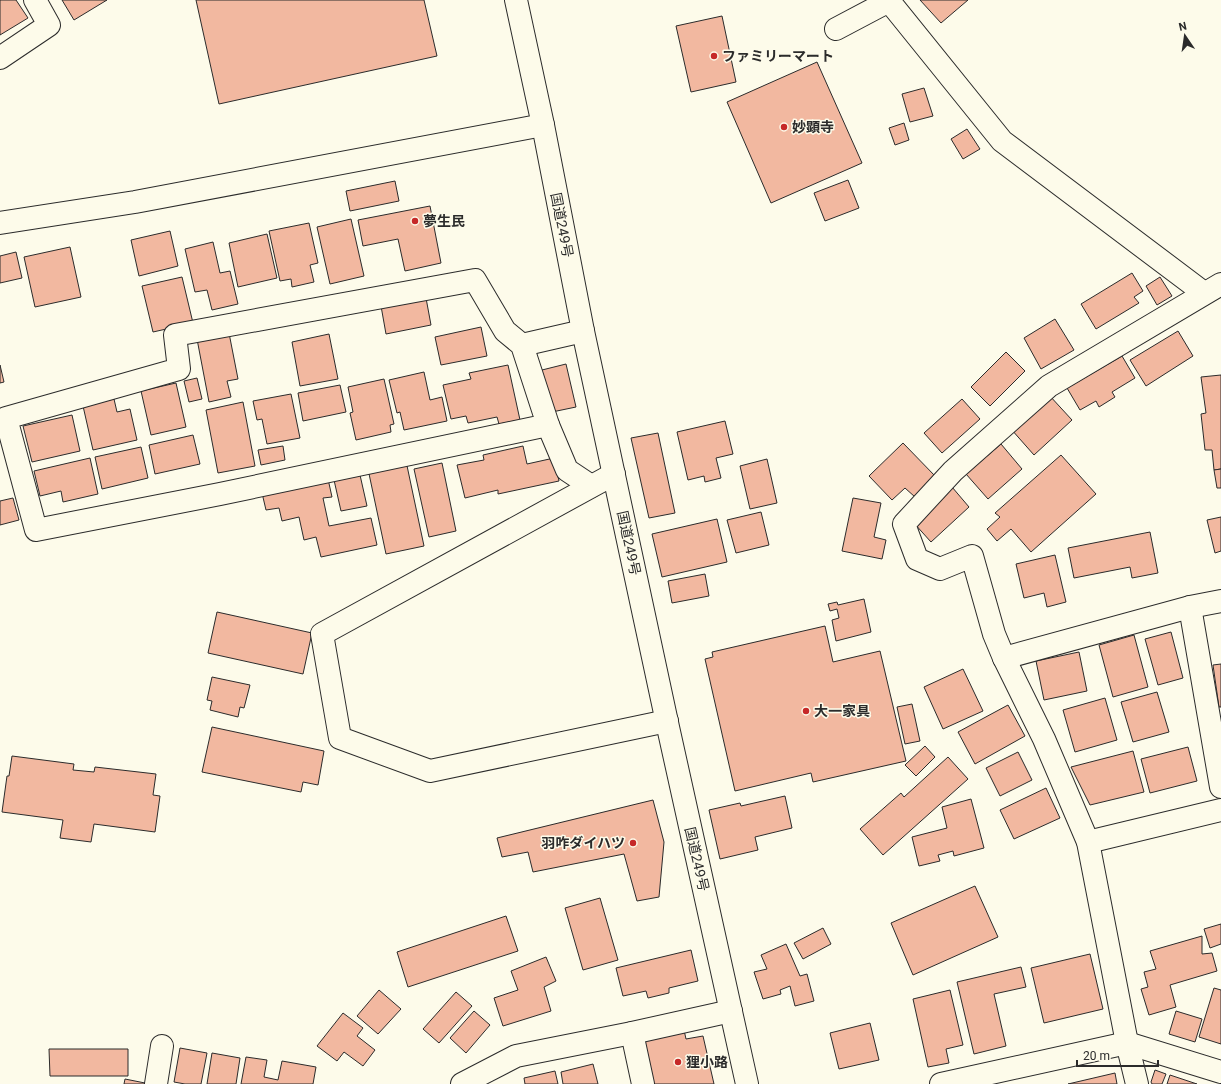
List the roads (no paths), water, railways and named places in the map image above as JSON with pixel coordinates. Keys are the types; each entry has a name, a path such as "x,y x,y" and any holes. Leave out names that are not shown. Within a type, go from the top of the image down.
{"main road":[{"path":"0,58 49,25 35,0"},
{"name":"国道249号","path":"516,0 543,125 583,331 747,1084"},
{"path":"836,29 890,1 1002,142 1213,288 1049,386 953,471 904,524 917,559 940,569 972,556 994,634 1044,740 1088,842 1127,1043 1137,1084"},
{"path":"0,223 135,202 543,125"},
{"path":"548,425 228,493 36,530 3,419 179,368 175,335 475,280 505,331 522,345 548,425 567,470 591,486"},
{"path":"522,345 583,331"},
{"path":"614,474 322,634 340,738 430,771 667,721"},
{"path":"1004,658 1190,607 1221,601"},
{"path":"1190,607 1221,787"},
{"path":"1088,842 1221,810"},
{"path":"462,1084 476,1075 516,1056 632,1033 731,1011"},
{"path":"632,1033 643,1084"},
{"path":"954,1083 1127,1043 1221,1072"},
{"path":"156,1084 162,1046"}],"place":[{"name":"ファミリーマート","path":"714,56"},
{"name":"妙顕寺","path":"784,127"},
{"name":"夢生民","path":"415,221"},
{"name":"大一家具","path":"806,711"},
{"name":"羽咋ダイハツ","path":"633,843"},
{"name":"狸小路","path":"678,1062"}]}
